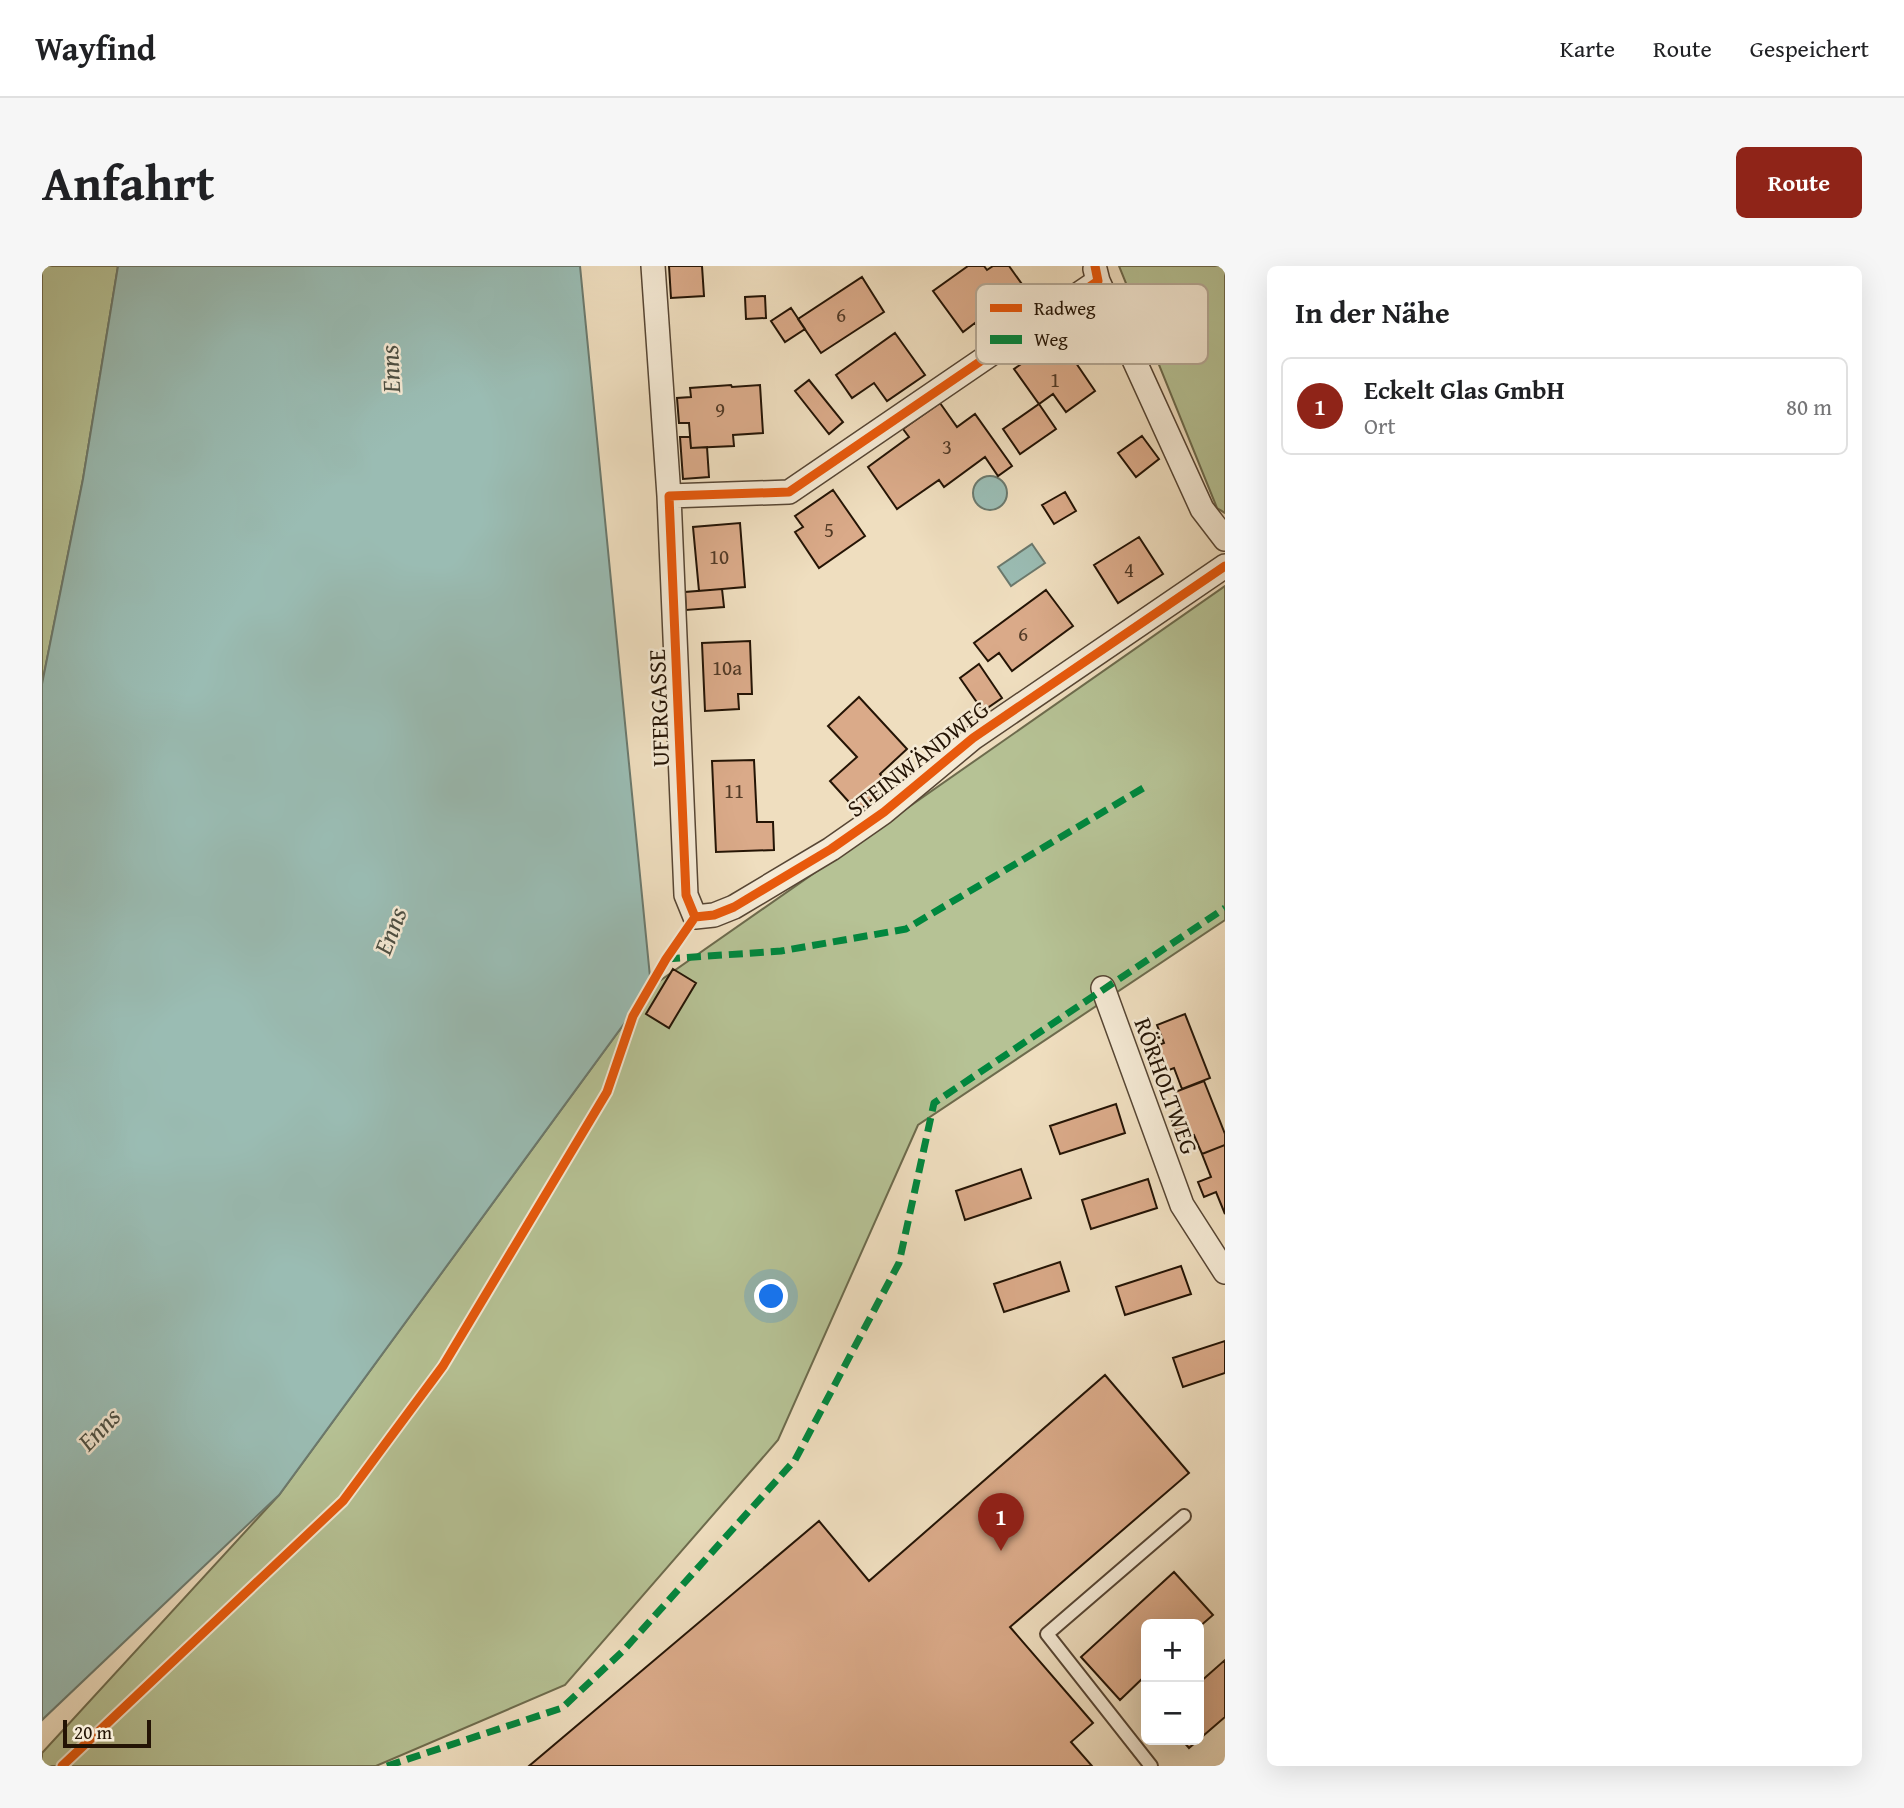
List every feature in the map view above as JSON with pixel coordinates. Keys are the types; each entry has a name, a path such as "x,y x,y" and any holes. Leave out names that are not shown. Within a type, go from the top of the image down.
{"street":[{"name":"UFERGASSE","path":"653,266 669,496 686,895 695,917"},
{"path":"669,496 789,492 976,359"},
{"path":"1137,364 1202,509 1225,539"},
{"name":"STEINWÄNDWEG","path":"695,917 714,915 734,907 831,849 884,812 973,738 1225,566"},
{"name":"RÖRHOLTWEG","path":"1103,988 1182,1205 1225,1272"}],"lane":[{"path":"1151,1766 1047,1634 1184,1516"}],"green space":[{"path":"42,266 118,266 83,479 42,684"},
{"path":"1119,266 1225,266 1225,513 1217,508 1159,364 1208,364 1208,284 1126,284"},
{"path":"1225,586 1225,920 918,1125 778,1440 565,1685 376,1766 42,1766 42,1753 279,1495 651,987"}],"water":[{"name":"Enns","path":"118,266 580,266 651,987 279,1495 42,1720 42,684 83,479"},
{"path":"990,476 1002,481 1007,493 1002,505 990,510 978,505 973,493 978,481"},
{"path":"1032,544 1045,563 1011,586 998,567"}],"building":[{"path":"669,266 702,266 704,296 671,298"},
{"path":"968,266 984,266 987,270 993,266 1009,266 1022,284 976,284 976,325 963,332 933,291"},
{"path":"862,277 884,312 821,353 798,319"},
{"path":"765,296 766,318 746,319 745,297"},
{"path":"791,308 805,329 785,342 771,321"},
{"path":"895,333 925,375 887,401 874,383 852,398 836,375"},
{"path":"1021,364 1077,364 1095,391 1066,412 1053,394 1039,404 1014,369"},
{"path":"809,380 843,422 829,434 795,391"},
{"path":"760,385 763,433 733,435 734,446 691,448 689,423 679,423 677,398 691,397 690,388"},
{"path":"940,403 957,427 975,414 1012,466 998,476 985,457 944,487 939,480 897,509 868,467 909,437 903,429"},
{"path":"1039,404 1056,429 1020,454 1003,429"},
{"path":"1142,436 1159,459 1136,477 1118,453"},
{"path":"680,437 690,437 691,448 707,447 709,477 683,479"},
{"path":"833,490 865,536 819,568 795,532 803,527 795,516"},
{"path":"1065,492 1076,511 1054,524 1042,505"},
{"path":"740,523 745,587 699,591 693,527"},
{"path":"1139,537 1163,574 1118,603 1094,565"},
{"path":"722,589 724,607 686,610 685,592"},
{"path":"1046,590 1073,626 1012,671 999,653 988,661 974,643"},
{"path":"750,641 752,694 738,694 739,709 705,711 702,643"},
{"path":"979,664 1002,698 983,711 960,678"},
{"path":"859,697 907,749 880,774 889,784 858,812 830,781 857,757 828,726"},
{"path":"754,760 757,822 773,822 774,850 716,852 712,761"},
{"path":"673,969 696,983 669,1028 646,1014"},
{"path":"1185,1014 1210,1078 1182,1089 1174,1068 1161,1073 1151,1048 1164,1043 1157,1025"},
{"path":"1204,1081 1225,1134 1225,1145 1202,1154 1194,1135 1180,1141 1171,1118 1184,1113 1175,1092"},
{"path":"1116,1104 1125,1133 1060,1154 1050,1126"},
{"path":"1225,1145 1225,1214 1216,1192 1204,1197 1198,1182 1211,1177 1202,1154"},
{"path":"1021,1169 1031,1198 965,1220 956,1191"},
{"path":"1148,1179 1157,1208 1091,1229 1082,1200"},
{"path":"1060,1262 1069,1291 1004,1312 994,1284"},
{"path":"1181,1266 1191,1294 1125,1315 1116,1287"},
{"path":"1225,1341 1225,1373 1183,1387 1173,1358"},
{"path":"1105,1375 1189,1473 1010,1627 1093,1723 1071,1742 1092,1766 529,1766 819,1521 869,1581"},
{"path":"1174,1572 1213,1615 1204,1623 1204,1619 1141,1619 1141,1680 1120,1700 1081,1657"},
{"path":"1225,1660 1225,1717 1204,1735 1204,1679"}],"marked path":[{"path":"666,959 781,951 906,929 1145,787"},
{"path":"387,1766 562,1708 623,1651 795,1460 899,1263 934,1103 1225,908"}],"cycle path":[{"path":"1094,284 1098,281 1095,266"},
{"path":"695,917 686,895 669,496 789,492 976,364"},
{"path":"695,917 714,915 734,907 831,849 884,812 973,738 1225,566"},
{"path":"62,1766 343,1501 443,1366 607,1092 633,1016 666,959 695,917"}],"place":[{"name":"Eckelt Glas GmbH","path":"1001,1551"}]}
